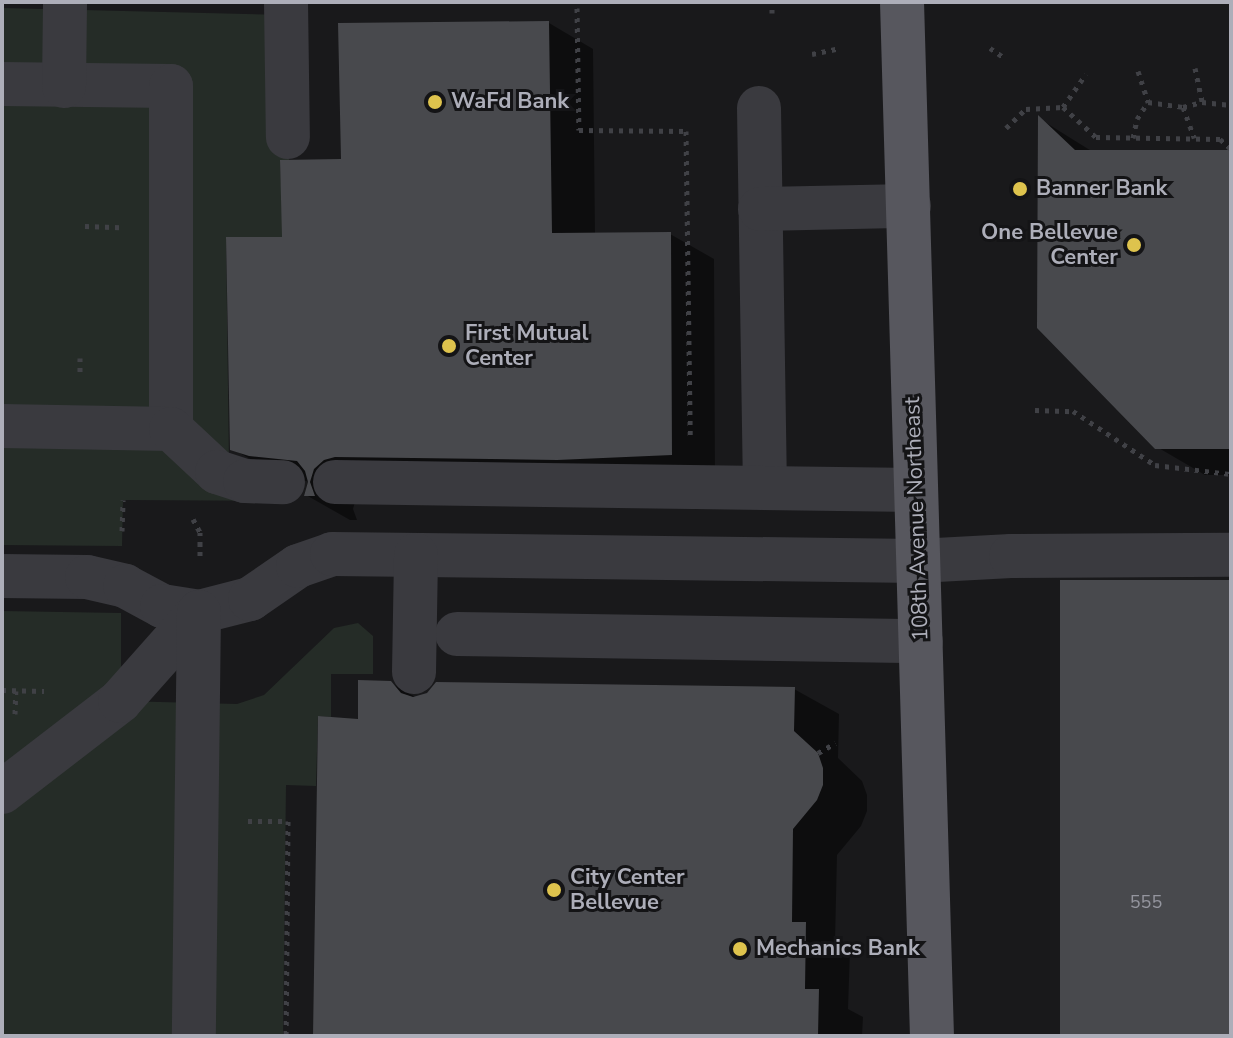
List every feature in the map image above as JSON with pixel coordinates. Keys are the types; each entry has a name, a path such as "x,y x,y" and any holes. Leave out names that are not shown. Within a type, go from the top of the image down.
{"main road":[{"name":"108th Avenue Northeast","path":"902,2 932,1036"}],"lane":[{"path":"64,86 65,2"},
{"path":"286,2 288,137"},
{"path":"2,84 171,86 171,429"},
{"path":"759,108 765,488"},
{"path":"760,209 909,206"},
{"path":"2,426 171,429 217,472 245,481 283,482"},
{"path":"335,482 916,490"},
{"path":"2,576 87,577 125,586 162,606 199,612 250,599 298,566 332,554 918,561 1011,556 1231,555"},
{"path":"414,672 416,555"},
{"path":"2,792 120,701 199,612"},
{"path":"194,1036 199,612"},
{"path":"457,634 921,641"}],"path":[{"path":"772,2 772,13"},
{"path":"577,8 579,130 686,131 690,447"},
{"path":"812,54 840,48"},
{"path":"990,48 1005,58"},
{"path":"1195,68 1202,102"},
{"path":"1138,71 1148,102"},
{"path":"1063,107 1086,74"},
{"path":"1148,102 1183,107 1202,102 1231,105"},
{"path":"1133,138 1137,119 1148,102"},
{"path":"1006,128 1026,109 1063,107 1096,137 1220,139 1231,149"},
{"path":"1183,107 1194,138"},
{"path":"1035,410 1073,411 1155,465 1231,474"},
{"path":"2,690 16,691"},
{"path":"818,753 835,743"},
{"path":"197,820 288,821 286,1036"}],"shaded area":[{"path":"2,8 286,15 289,160 280,160 283,237 226,238 229,462 284,501 123,500 122,546 2,545"},
{"path":"2,611 121,613 121,701 237,704 264,695 334,628 358,623 373,636 373,674 331,674 331,717 318,716 316,786 286,785 283,1036 2,1036"}],"building":[{"name":"First Mutual Center","path":"549,21 552,233 671,232 672,455 557,460 335,457 324,460 314,469 310,482 315,496 304,496 308,482 305,471 297,461 249,456 230,450 226,237 282,237 280,160 341,159 338,23"},
{"name":"One Bellevue Center","path":"1038,115 1075,150 1231,150 1231,449 1155,449 1037,328"},
{"path":"1060,580 1231,580 1231,1036 1060,1036"},
{"name":"City Center Bellevue","path":"358,680 391,681 401,693 413,697 427,693 436,682 795,687 794,731 818,753 823,768 823,785 817,800 793,829 792,922 806,922 805,989 819,989 818,1036 313,1036 318,716 358,719"}],"place":[{"name":"WaFd Bank","path":"435,102"},
{"name":"Banner Bank","path":"1020,189"},
{"name":"One Bellevue Center","path":"1134,245"},
{"name":"First Mutual Center","path":"449,346"},
{"name":"City Center Bellevue","path":"554,890"},
{"name":"Mechanics Bank","path":"740,949"}]}
